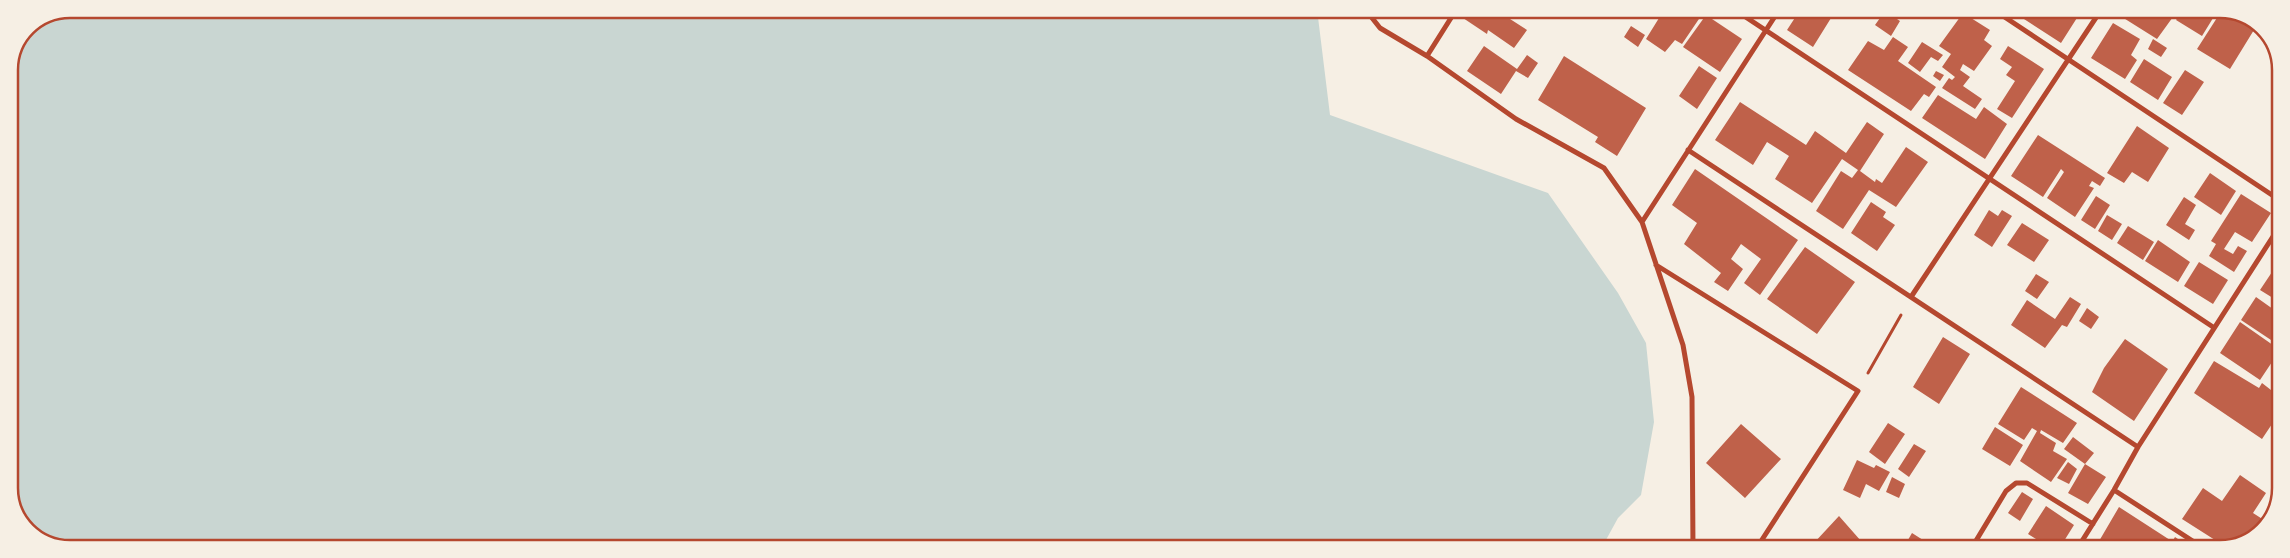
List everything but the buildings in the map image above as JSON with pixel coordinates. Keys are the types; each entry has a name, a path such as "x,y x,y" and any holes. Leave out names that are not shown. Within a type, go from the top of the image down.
{"street":[{"path":"1372,18 1380,28 1427,56 1516,119 1604,168 1642,222 1683,345 1692,397 1693,540"},
{"path":"1427,56 1451,18"},
{"path":"1747,18 2213,327"},
{"path":"1642,222 1774,18"},
{"path":"2006,18 2272,195"},
{"path":"1911,296 2096,18"},
{"path":"1688,150 2138,447"},
{"path":"2083,540 2213,327 2272,238"},
{"path":"1656,265 1858,391 1762,540"},
{"path":"1976,540 2006,491 2016,483 2027,483 2093,524"},
{"path":"2114,490 2191,540"}],"path":[{"path":"1858,391 1911,296"}],"shaded area":[{"path":"70,18 1318,18 1330,115 1548,193 1618,293 1646,343 1654,422 1641,495 1618,518 1606,540 70,540 50,537 30,523 21,508 18,492 18,70 21,50 26,41 41,26 50,21"}]}
